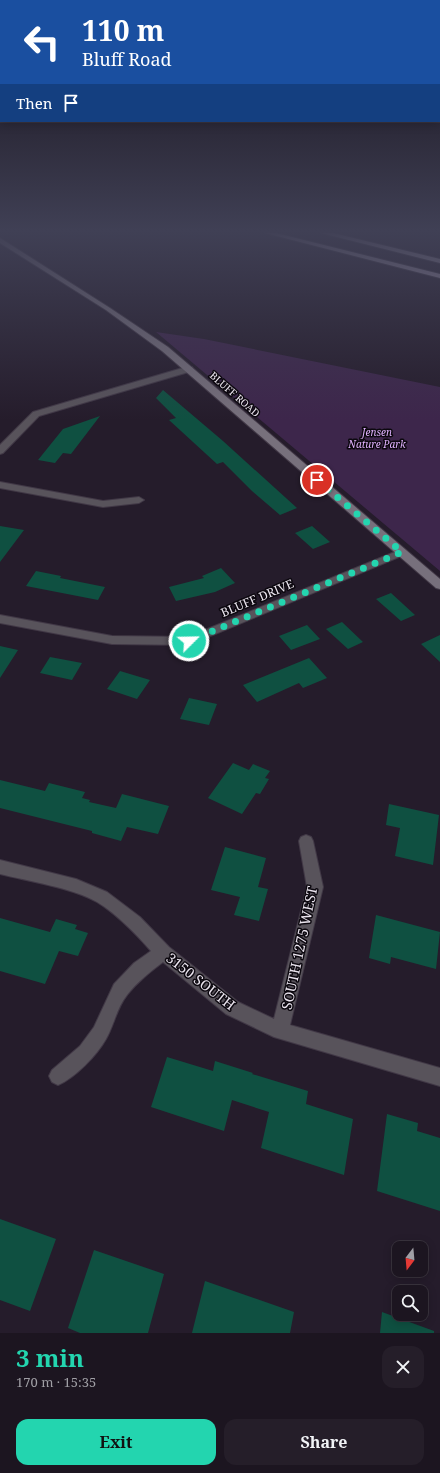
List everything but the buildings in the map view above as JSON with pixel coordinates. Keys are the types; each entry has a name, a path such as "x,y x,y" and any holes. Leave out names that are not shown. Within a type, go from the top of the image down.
{"main road":[{"name":"BLUFF ROAD","path":"86,295 165,349 440,585"}],"street":[{"path":"0,451 36,414 189,370"},
{"path":"0,485 103,504 139,500"},
{"name":"BLUFF DRIVE","path":"0,619 112,640 189,641 402,552"},
{"name":"SOUTH 1275 WEST","path":"280,1031 315,887 306,841"},
{"name":"3150 SOUTH","path":"0,866 76,886 102,897 135,922 163,952 232,1008 280,1031 440,1077"},
{"path":"58,1076 86,1052 100,1033 120,990 140,969 163,952"}],"green space":[{"name":"Jensen Nature Park","path":"156,332 204,339 440,387 440,571"}],"route":[{"path":"189,641 402,552 317,480"}]}
